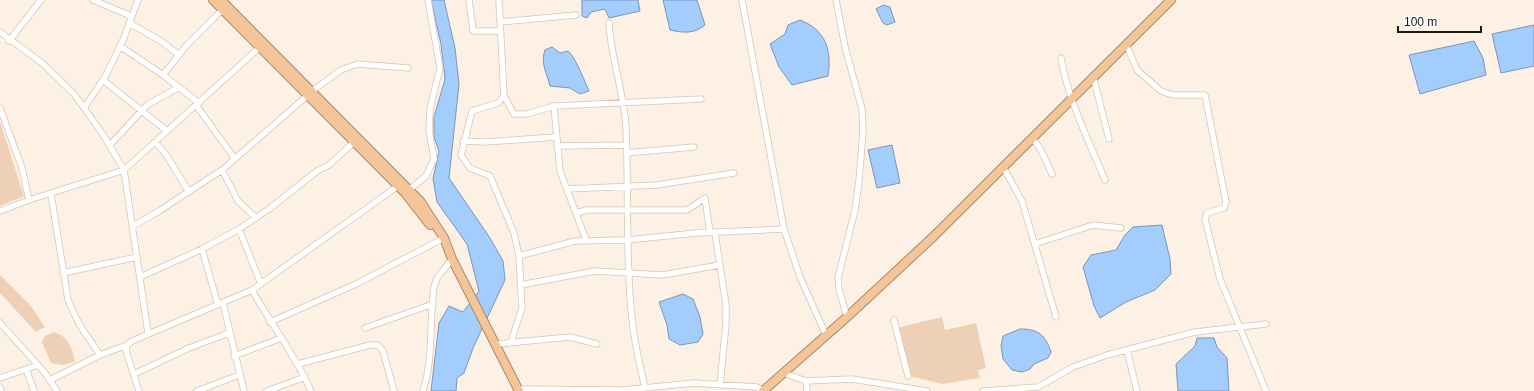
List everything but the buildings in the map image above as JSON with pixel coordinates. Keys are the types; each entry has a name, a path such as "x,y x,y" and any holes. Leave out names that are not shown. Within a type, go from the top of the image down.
{"highway":[{"path":"212,0 225,3 354,142 419,209 443,243 452,259 518,390"},
{"path":"763,391 847,317 933,237 1171,0"},
{"path":"225,3 260,47 410,189 444,238 443,243"}],"street":[{"path":"10,41 41,0"},
{"path":"93,0 132,16"},
{"path":"84,108 102,80 120,46 138,0"},
{"path":"410,189 426,176 434,159 429,130 429,115 440,68 428,0"},
{"path":"469,0 473,31 500,30"},
{"path":"742,0 784,229 800,277 826,335"},
{"path":"836,0 845,47 862,109 863,131 855,210 838,278 839,289 847,317"},
{"path":"499,2 504,96 514,114 527,114 554,106 701,99"},
{"path":"163,75 179,54 225,3"},
{"path":"500,22 576,15"},
{"path":"129,23 161,41 179,54"},
{"path":"609,23 611,50 623,103 628,187 627,240 632,320 645,388"},
{"path":"0,32 56,75 74,94 110,145 124,170 148,333"},
{"path":"1126,44 1137,70 1161,91 1181,96 1197,94 1205,96 1226,202 1224,208 1207,213 1205,220 1220,279 1266,391"},
{"path":"120,46 163,75 198,104 236,159"},
{"path":"0,211 29,200 124,170 260,47"},
{"path":"1061,58 1063,72 1072,98 1105,180"},
{"path":"133,226 222,170 310,93 333,76 357,64 408,68"},
{"path":"1093,76 1110,139"},
{"path":"102,80 167,131"},
{"path":"110,145 141,110 179,87"},
{"path":"504,96 498,103 472,111 463,141 461,154 467,166 490,176 514,233 519,256 522,308 511,342"},
{"path":"554,106 560,171 586,240"},
{"path":"0,108 22,168 29,200"},
{"path":"463,141 485,142 556,136"},
{"path":"1032,138 1040,148 1052,174"},
{"path":"155,142 164,153 189,192"},
{"path":"140,277 202,249 239,229 256,218 317,171 329,166 354,142"},
{"path":"557,146 626,145"},
{"path":"626,153 694,147"},
{"path":"1003,167 1022,201 1056,317"},
{"path":"222,170 238,201 256,218"},
{"path":"567,190 628,187 678,182 734,173"},
{"path":"50,380 100,355 127,345 148,333 252,290 398,186"},
{"path":"50,194 68,300 72,310 100,355"},
{"path":"576,213 587,210 687,210 705,198 720,265 726,305 726,324 720,385"},
{"path":"1035,244 1094,225 1121,228"},
{"path":"239,229 261,284"},
{"path":"519,256 575,240 627,240 784,229"},
{"path":"270,322 443,243"},
{"path":"202,249 229,333 244,391"},
{"path":"63,273 137,257"},
{"path":"423,391 428,376 430,358 434,287 437,278 452,259"},
{"path":"520,285 595,271 662,275 720,265"},
{"path":"252,290 270,322 298,364 311,391"},
{"path":"365,328 433,304"},
{"path":"894,320 908,376"},
{"path":"0,322 38,365 57,391"},
{"path":"983,391 997,389 1027,390 1038,387 1073,367 1107,355 1195,332 1266,324"},
{"path":"134,374 189,348 229,333"},
{"path":"234,356 281,338"},
{"path":"494,340 511,342 570,338 597,344"},
{"path":"127,345 126,351 139,391"},
{"path":"298,364 370,345 378,345 383,351 394,391"},
{"path":"1127,350 1137,391"},
{"path":"0,378 38,365"},
{"path":"26,369 34,391"},
{"path":"784,373 806,381 852,379 927,391"},
{"path":"196,391 239,375"},
{"path":"267,391 305,378"},
{"path":"806,381 807,391"},
{"path":"518,390 623,390 694,383 757,388 763,391"},
{"path":"670,385 672,391"},
{"path":"0,387 1,391"}],"shaded area":[{"path":"0,122 24,196 0,206"},
{"path":"0,275 30,305 45,327 36,332 0,293"},
{"path":"942,317 945,330 976,323 986,368 978,370 980,378 942,384 906,375 897,328"},
{"path":"54,332 63,337 69,344 73,352 75,362 62,365 51,363 42,342 45,336"}],"water":[{"path":"431,0 444,0 455,48 459,84 449,178 490,238 503,261 505,280 473,348 464,373 457,378 456,391 431,391 439,323 449,306 463,312 479,291 467,244 437,202 433,179 439,151 434,137 434,117 445,79 441,44"},
{"path":"582,0 638,0 640,11 609,18 605,9 591,12 587,18 582,16"},
{"path":"663,0 697,0 705,25 697,30 689,32 670,30"},
{"path":"883,5 890,7 895,22 887,25 883,23 876,9"},
{"path":"800,20 816,29 825,42 828,49 829,58 828,76 792,85 779,67 770,44 785,34 788,25"},
{"path":"1534,25 1534,66 1501,73 1492,34"},
{"path":"1474,41 1483,58 1486,75 1420,94 1409,55"},
{"path":"552,47 560,53 568,51 571,54 589,91 580,94 570,88 550,86 544,68 543,59 545,50"},
{"path":"892,145 900,183 877,188 868,150"},
{"path":"1162,225 1170,259 1171,274 1155,290 1126,302 1100,318 1094,306 1083,267 1091,255 1116,250 1125,235 1133,227"},
{"path":"683,294 693,299 700,317 703,334 698,342 680,345 669,339 667,325 659,302"},
{"path":"1020,329 1032,330 1040,334 1044,337 1051,352 1048,358 1034,364 1030,369 1022,372 1012,370 1003,359 1001,346 1003,336"},
{"path":"1197,338 1214,338 1217,347 1227,358 1229,391 1178,391 1176,364 1195,346"}]}
